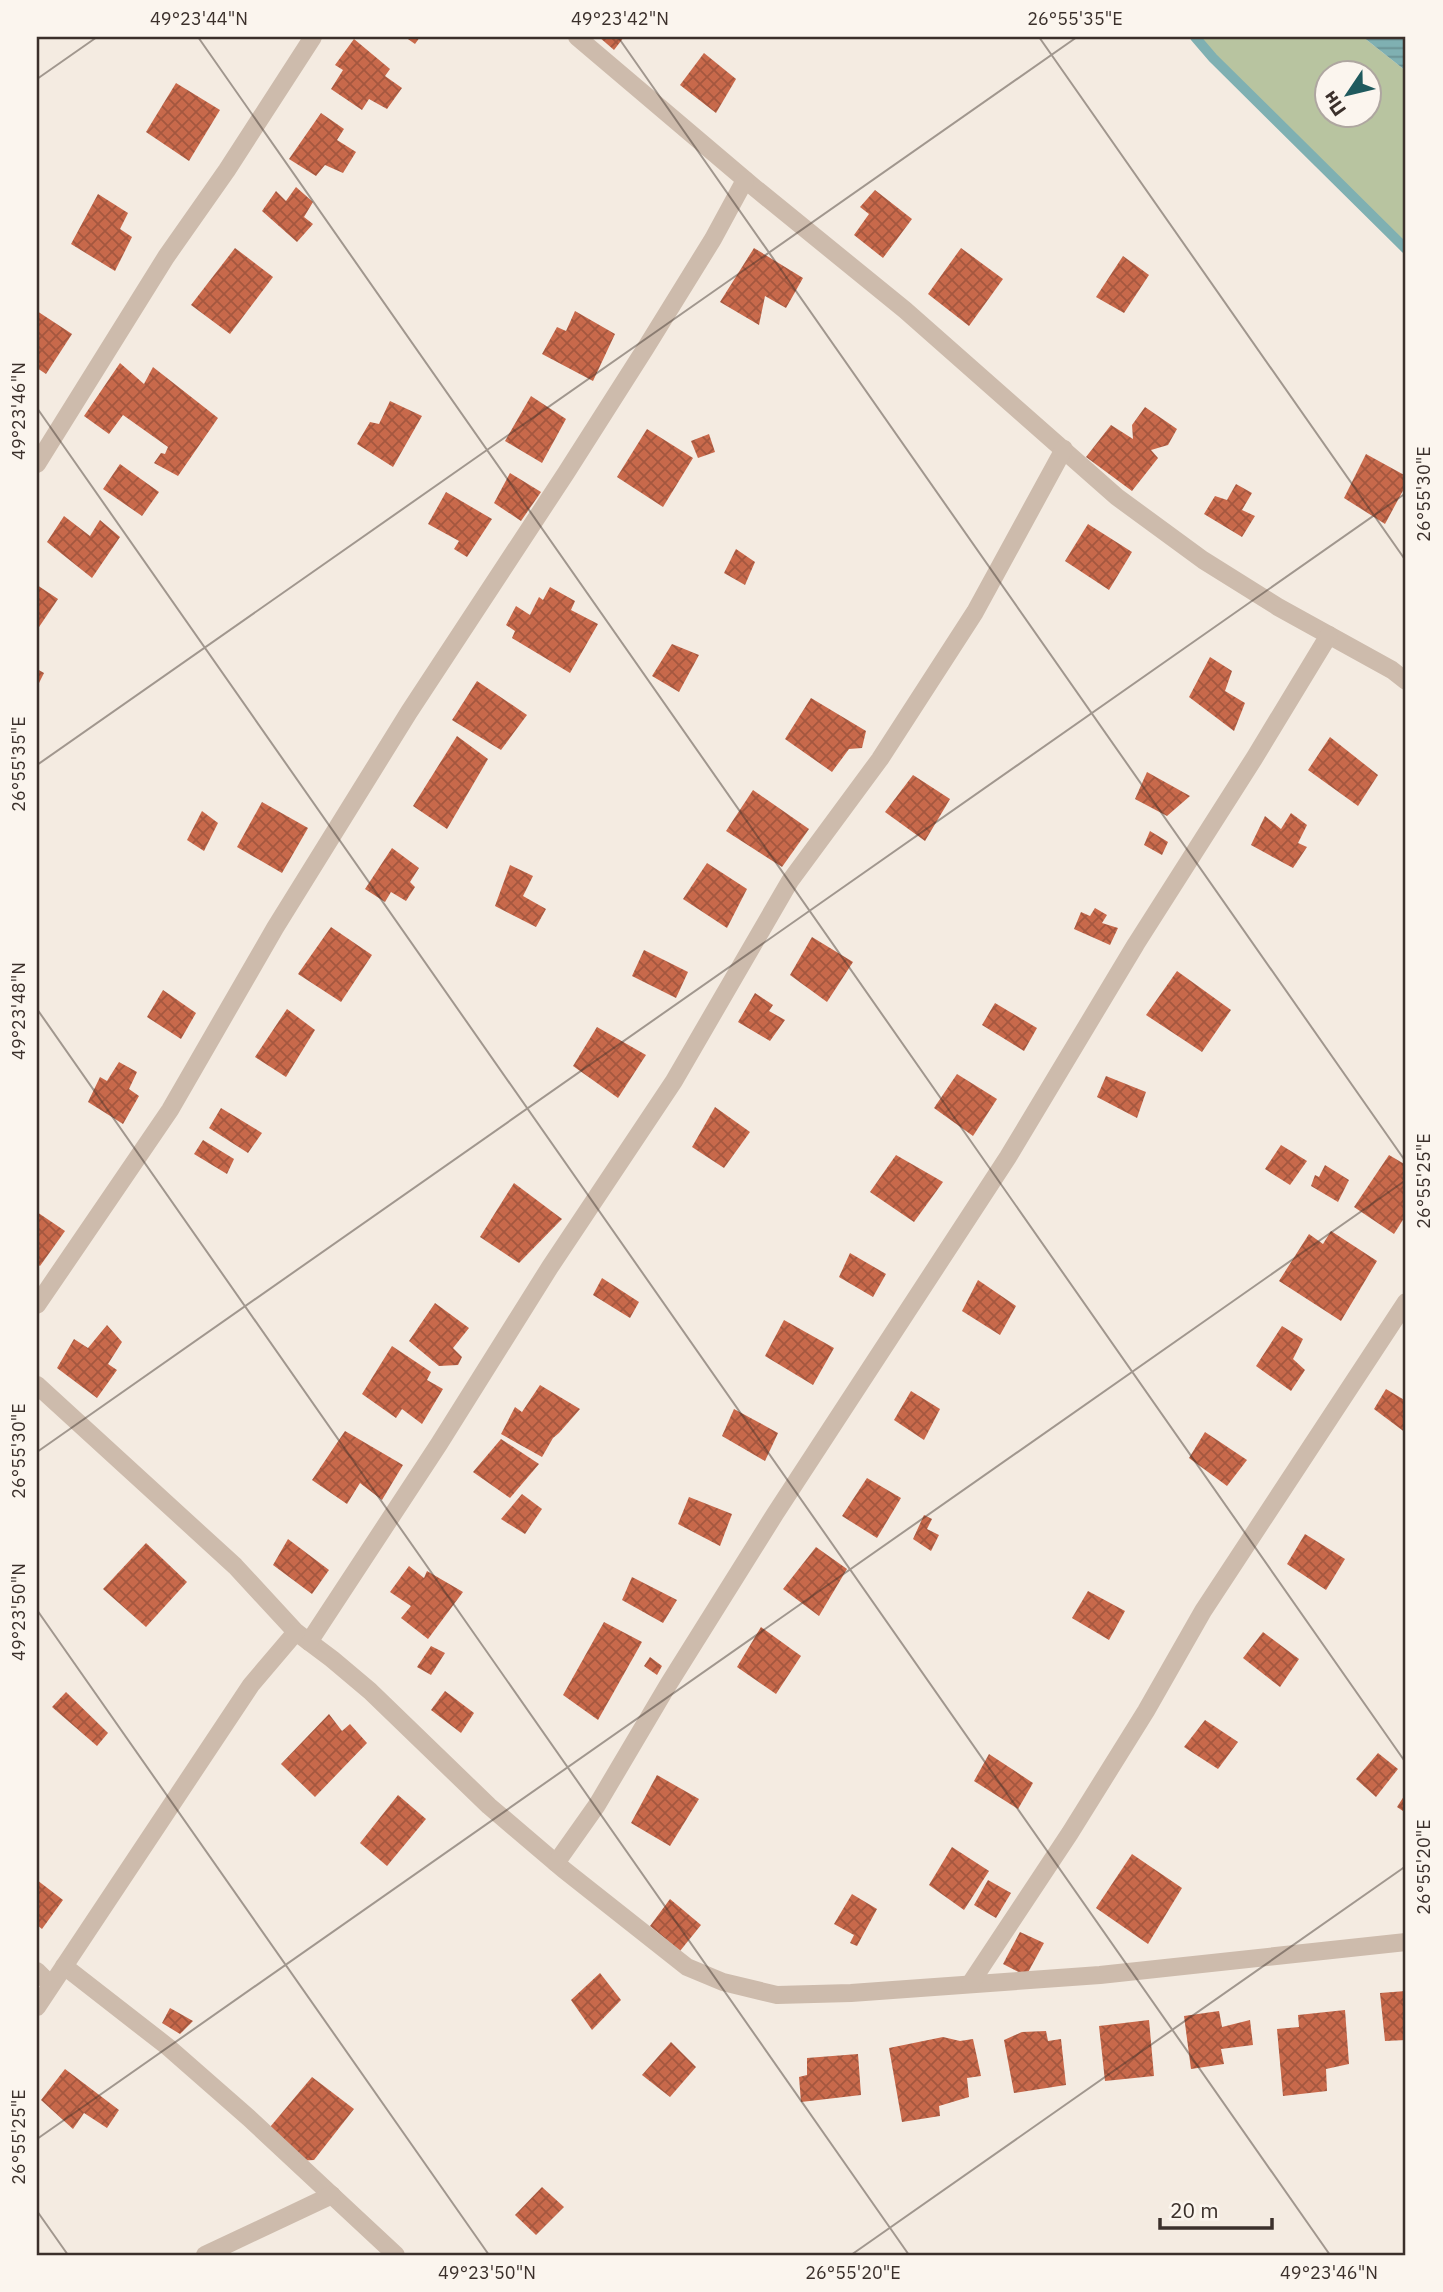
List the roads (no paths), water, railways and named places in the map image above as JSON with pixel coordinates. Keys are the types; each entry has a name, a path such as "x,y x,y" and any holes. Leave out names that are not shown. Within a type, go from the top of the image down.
{"street":[{"path":"37,464 130,312 313,37"},
{"path":"577,37 745,180 905,310 1117,496 1203,559 1278,607 1392,670 1406,681"},
{"path":"37,1306 170,1110 275,928 410,712 645,349 713,239 745,180"},
{"path":"37,2007 251,1685 302,1637 432,1456 550,1267 674,1081 790,881 880,759 975,612 1064,449"},
{"path":"556,1863 597,1805 775,1514 1008,1157 1122,967 1329,635"},
{"path":"970,1984 1070,1833 1146,1711 1203,1611 1406,1302"},
{"path":"37,1385 235,1566 302,1637 370,1691 489,1806 687,1967 723,1982 777,1995 851,1993 1100,1975 1406,1942"},
{"path":"64,1966 168,2047 249,2118 396,2255"},
{"path":"37,1971 51,1985"},
{"path":"205,2255 332,2195"}],"water":[{"path":"1363,37 1406,37 1406,71"}],"waterway":[{"path":"1195,37 1406,249"}]}
